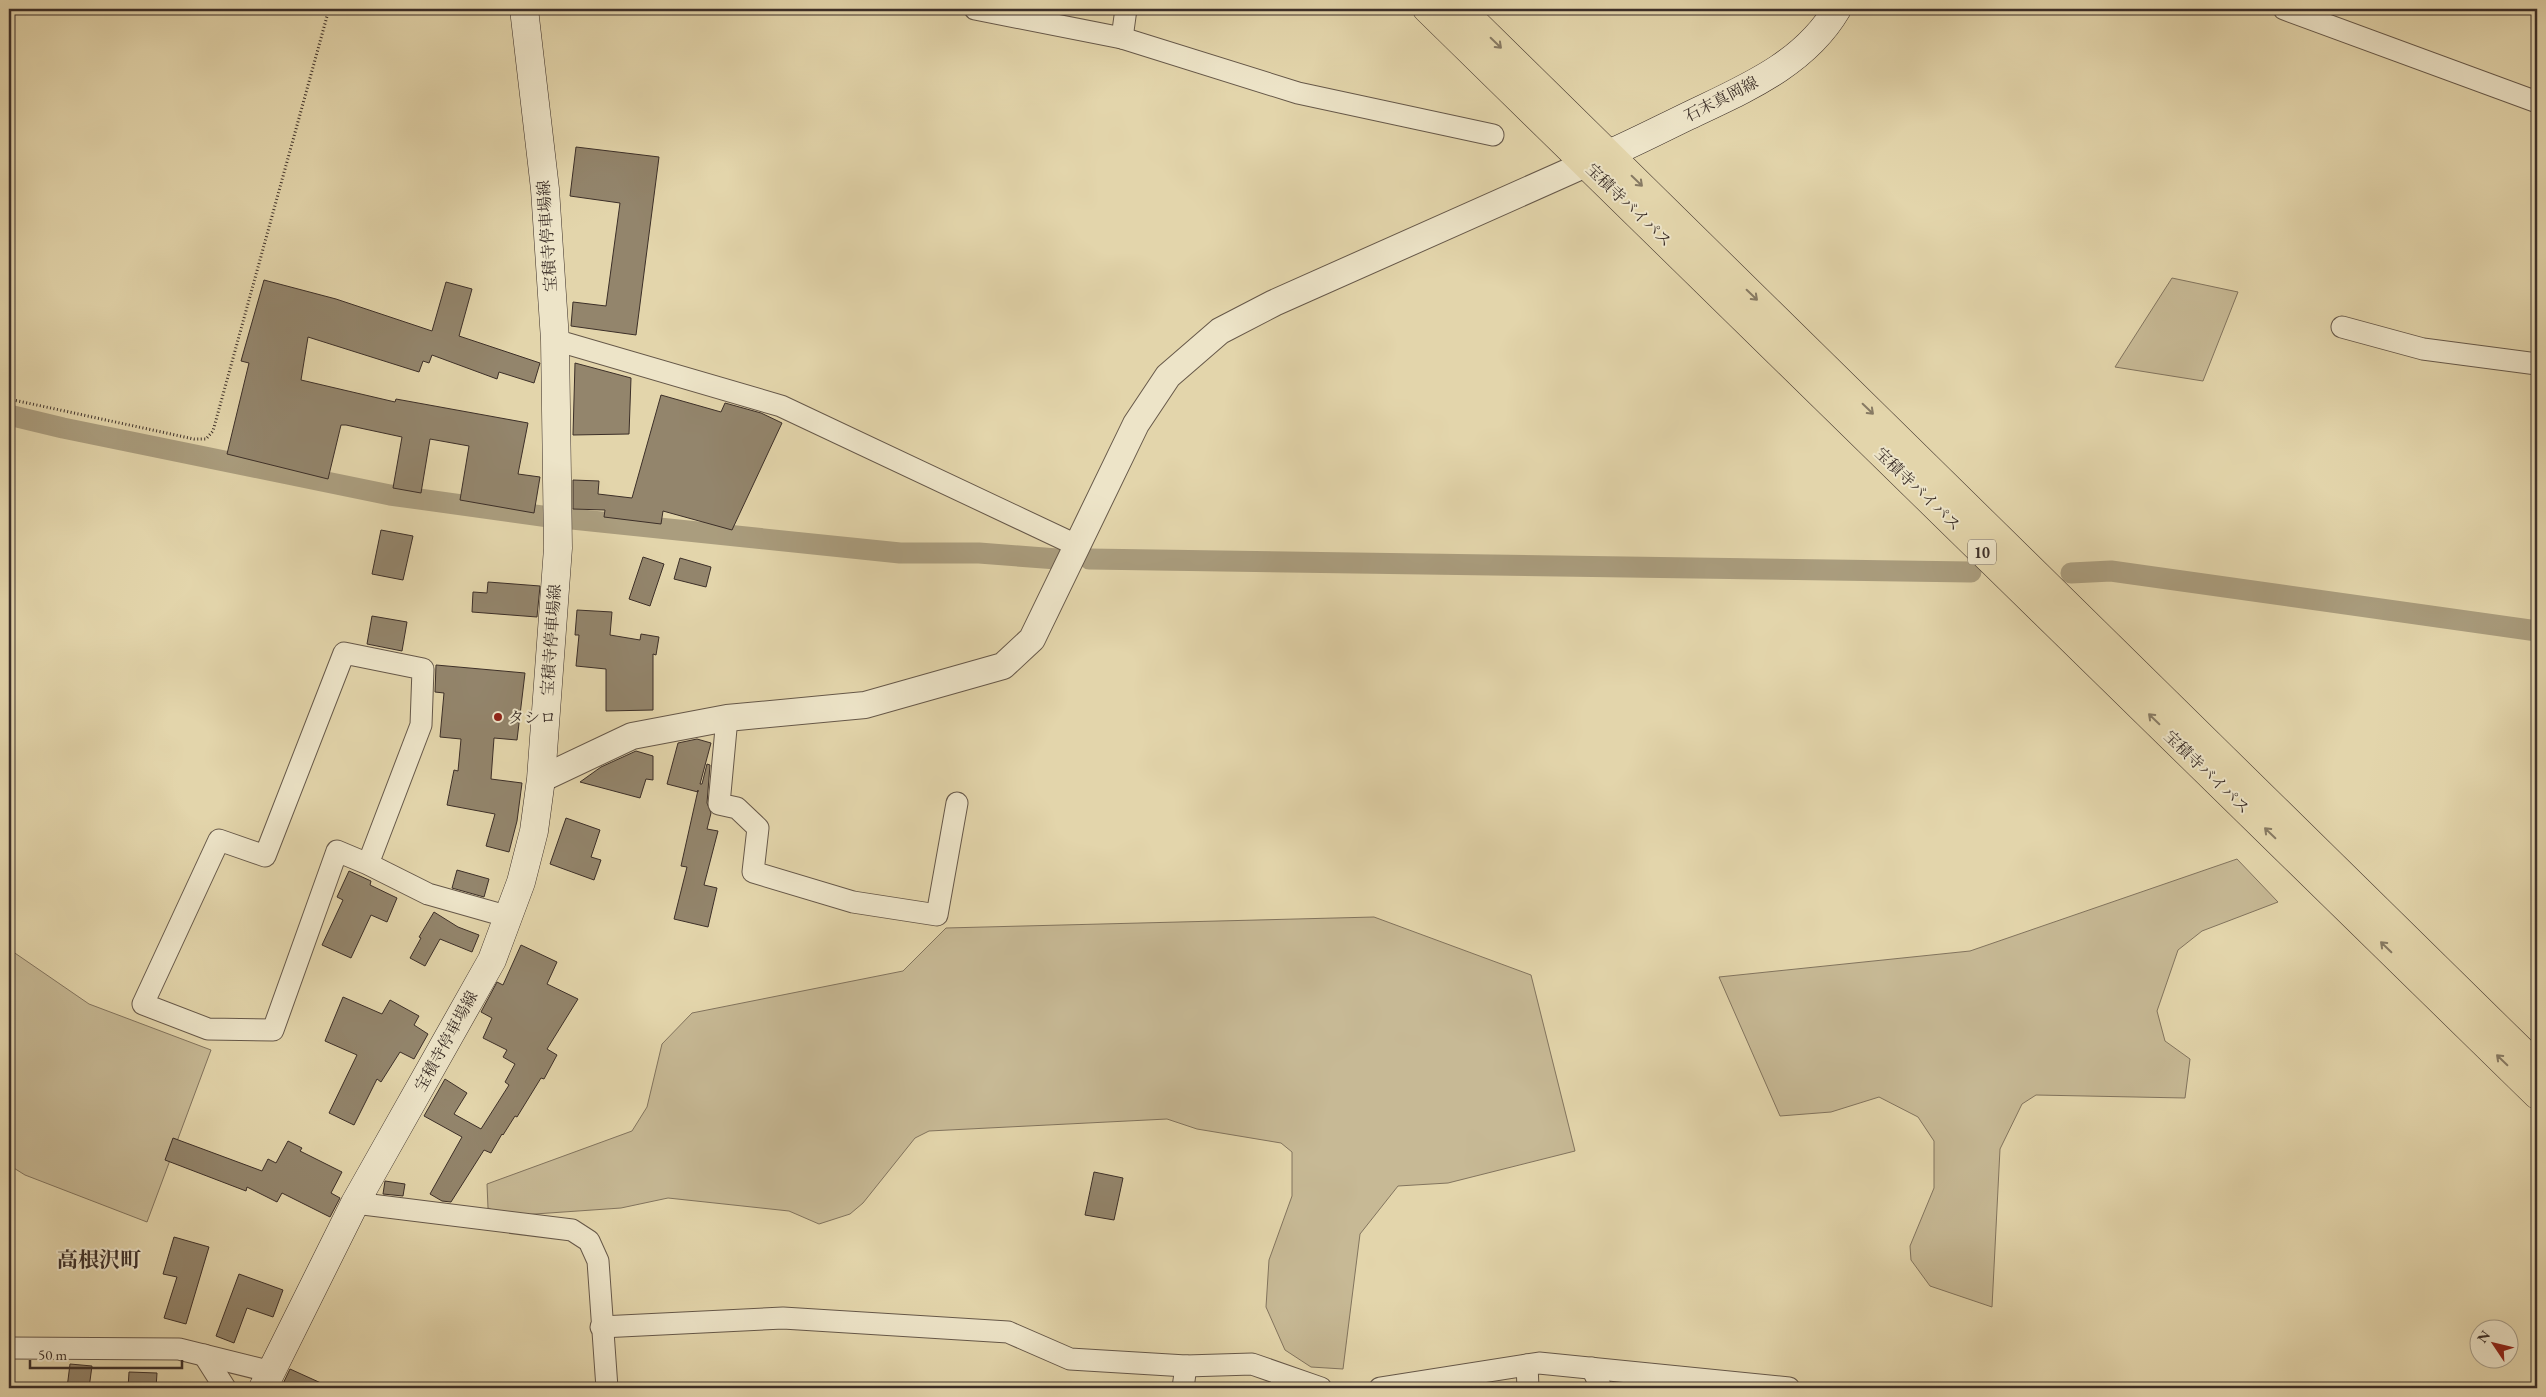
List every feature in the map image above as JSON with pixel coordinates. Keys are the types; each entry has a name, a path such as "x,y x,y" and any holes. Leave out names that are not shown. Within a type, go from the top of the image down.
{"main road":[{"name":"宝積寺停車場線","path":"267,1380 355,1203 492,960 509,917 534,831 541,779 558,548 555,340 545,189 524,9"},
{"name":"宝積寺バイパス","path":"1427,9 1598,159 2537,1066"},
{"name":"宝積寺バイパス","path":"1461,9 1598,159 2537,1094"},
{"name":"石末真岡線","path":"1598,159 1748,87 1790,62 1807,48 1838,9"}],"street":[{"path":"975,9 1122,38 1298,93 1493,135"},
{"path":"1122,38 1126,9"},
{"path":"2284,9 2537,102"},
{"path":"541,779 632,736 727,718 865,706 1004,666 1032,639 1076,545 1141,416 1168,376 1220,331 1274,303 1598,159"},
{"path":"2342,326 2423,349 2537,364"},
{"path":"555,340 781,406 1076,545"},
{"path":"368,864 421,725 423,669 344,653 265,856 219,840 143,1004 208,1029 272,1030 337,851 428,894 509,917"},
{"path":"727,718 719,804 737,808 758,828 753,872 852,902 937,915 956,803"},
{"path":"355,1203 572,1230 589,1241 598,1261 601,1327 607,1388"},
{"path":"601,1327 783,1318 1008,1332 1070,1359 1186,1366 1252,1364 1321,1388"},
{"path":"9,1348 179,1349 204,1355 267,1380"},
{"path":"204,1355 225,1388"},
{"path":"1380,1388 1539,1363 1789,1388"},
{"path":"1527,1365 1528,1388"},
{"path":"1183,1388 1186,1366"},
{"path":"1592,1368 1601,1388"}],"path":[{"path":"9,399 194,439 206,439 213,431 329,9"}],"shaded area":[{"path":"2172,278 2238,292 2203,381 2115,367"},
{"path":"2237,859 2278,902 2202,931 2178,950 2157,1011 2165,1041 2190,1059 2185,1098 2036,1095 2022,1104 2000,1149 1992,1307 1930,1286 1911,1260 1910,1246 1934,1188 1934,1141 1918,1117 1879,1097 1831,1112 1780,1116 1719,977 1970,951"},
{"path":"1374,917 1531,975 1575,1151 1448,1183 1398,1186 1360,1234 1343,1369 1311,1367 1285,1350 1266,1307 1269,1260 1292,1196 1292,1152 1281,1143 1197,1129 1167,1119 929,1131 915,1138 863,1203 850,1214 819,1224 789,1211 668,1198 621,1208 506,1216 488,1208 487,1184 632,1131 647,1107 662,1044 692,1013 903,971 946,928"},
{"path":"9,949 89,1004 211,1050 147,1222 25,1175 9,1165"}],"building":[{"path":"576,147 659,157 636,335 571,326 573,302 606,306 620,203 570,196"},
{"path":"264,280 336,299 432,331 446,282 472,289 459,336 540,363 534,383 499,372 497,379 432,355 429,363 423,361 419,372 308,337 301,380 395,402 396,399 528,423 518,474 540,477 534,513 460,500 469,446 430,439 421,493 393,488 402,437 346,425 341,425 328,479 227,454 249,363 241,361"},
{"path":"575,363 631,378 629,434 573,435"},
{"path":"661,395 721,412 725,403 761,413 782,423 732,530 663,511 661,524 604,517 605,510 573,509 573,480 599,481 598,494 632,498"},
{"path":"381,530 413,536 403,580 372,574"},
{"path":"643,557 664,564 650,606 629,599"},
{"path":"680,558 711,567 706,587 674,579"},
{"path":"488,582 540,586 537,617 472,612 473,592 487,593"},
{"path":"577,610 612,612 610,635 640,640 641,634 659,637 656,655 653,654 653,710 606,711 606,669 576,666 579,635 575,635"},
{"path":"372,616 407,622 402,651 367,644"},
{"path":"436,665 525,673 517,740 494,738 491,779 522,783 517,821 509,852 486,846 495,814 447,805 454,770 458,771 461,739 440,737 444,693 435,692"},
{"path":"697,739 711,743 700,784 702,784 707,764 710,765 707,803 711,813 707,829 718,831 704,885 717,888 708,927 674,919 687,867 681,866 698,792 667,784 678,743"},
{"path":"636,751 653,756 653,780 646,779 640,798 580,782 601,767"},
{"path":"566,818 600,830 591,857 601,860 594,880 550,864"},
{"path":"457,870 489,879 484,897 452,888"},
{"path":"349,871 371,881 370,885 397,898 387,922 371,915 351,958 322,945 343,900 337,897"},
{"path":"434,912 458,927 479,935 472,952 440,939 425,966 410,958 421,938 419,937"},
{"path":"521,945 557,962 547,984 578,999 547,1049 557,1055 544,1079 541,1078 517,1117 515,1116 502,1134 491,1153 484,1150 451,1202 442,1201 430,1194 462,1137 424,1116 445,1079 467,1093 454,1114 481,1129 509,1085 505,1082 515,1064 503,1057 507,1050 483,1038 492,1018 481,1012 497,982 503,985"},
{"path":"343,997 382,1014 390,1000 419,1016 414,1025 428,1034 414,1059 400,1052 381,1082 377,1079 354,1125 329,1113 357,1055 325,1041"},
{"path":"173,1138 262,1171 268,1159 276,1163 288,1141 302,1148 300,1151 342,1172 331,1193 340,1198 330,1217 282,1193 277,1202 247,1187 246,1191 165,1160"},
{"path":"1094,1172 1123,1178 1114,1220 1085,1215"},
{"path":"385,1181 405,1184 403,1196 383,1194"},
{"path":"174,1237 209,1247 186,1324 164,1318 177,1277 163,1274"},
{"path":"239,1274 283,1290 273,1317 247,1308 234,1343 216,1336"},
{"path":"70,1364 92,1366 89,1388 67,1388"},
{"path":"290,1369 332,1388 281,1388"},
{"path":"129,1372 157,1373 156,1388 128,1388"}],"waterway":[{"path":"9,415 63,428 390,495 549,517"},
{"path":"572,519 900,553 979,553 1057,559"},
{"path":"1089,559 1971,572"},
{"path":"2071,573 2111,571 2537,631"}],"place":[{"name":"タシロ","path":"498,717"}],"district":[{"name":"高根沢町","path":"99,1259"}]}
